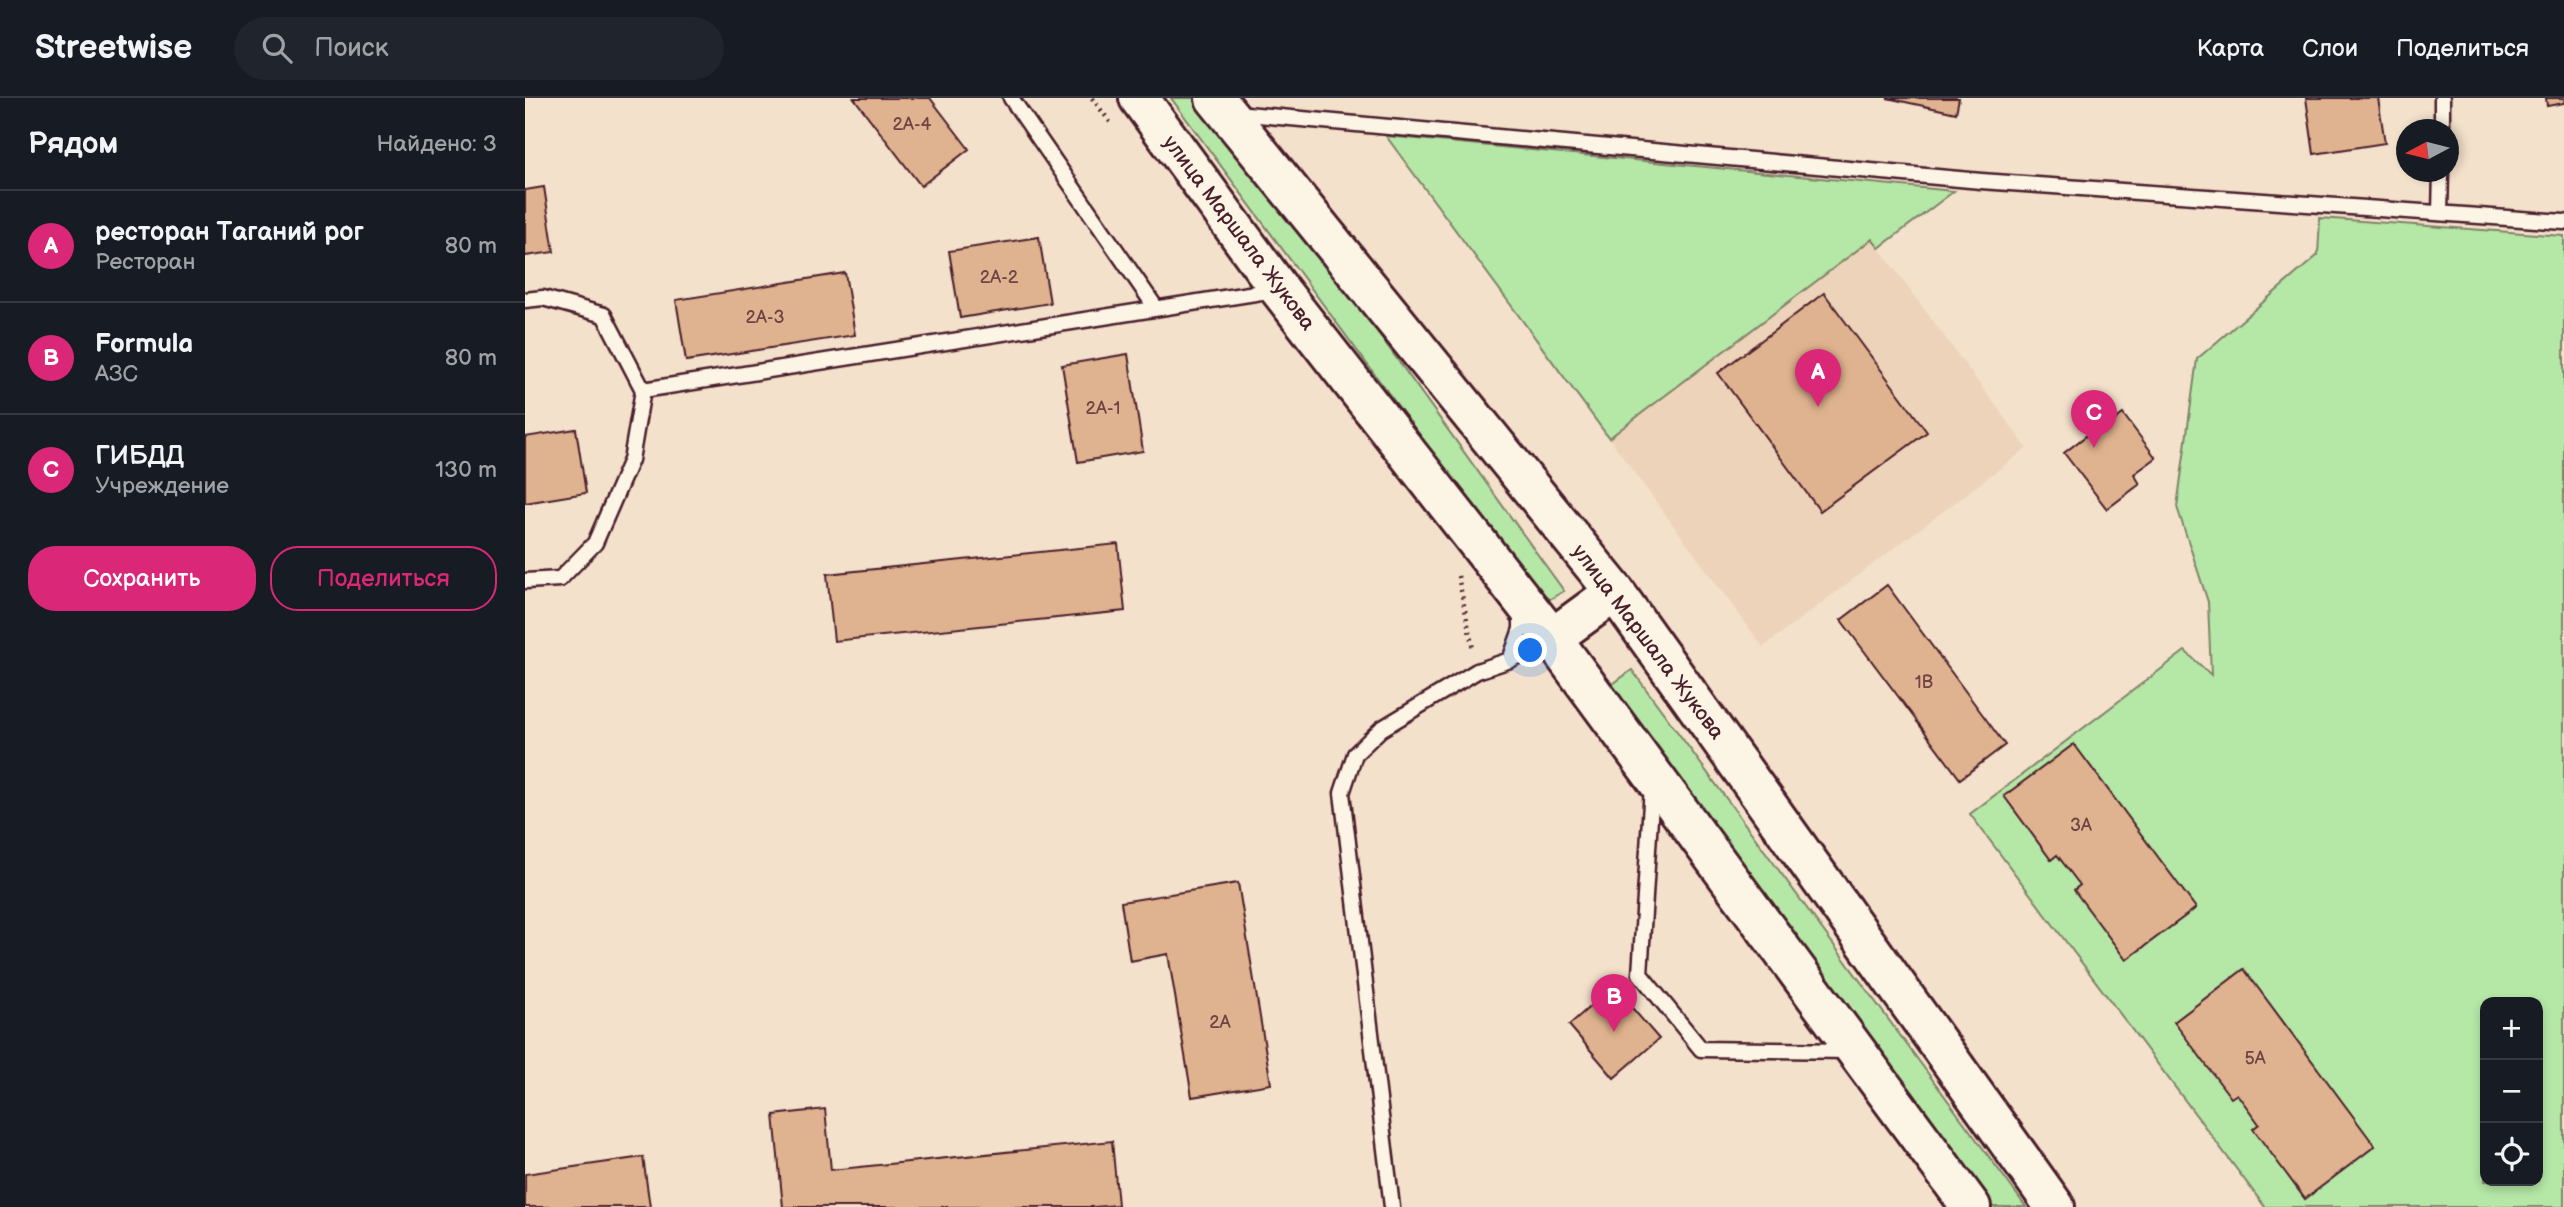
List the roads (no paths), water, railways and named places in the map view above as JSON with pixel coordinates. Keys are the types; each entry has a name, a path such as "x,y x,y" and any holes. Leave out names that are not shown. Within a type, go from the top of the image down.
{"main road":[{"name":"улица Маршала Жукова","path":"1139,98 1279,289 1522,598 1971,1207"},
{"name":"улица Маршала Жукова","path":"1219,105 1615,592 2055,1207"},
{"path":"1552,638 1615,592"}],"lane":[{"path":"1011,98 1156,308"},
{"path":"2442,98 2442,119"},
{"path":"1219,105 1981,181 2564,222"},
{"path":"2440,213 2441,182"},
{"path":"643,390 1279,289"},
{"path":"525,300 543,298 604,315 643,390 631,460 595,543 560,579 525,581"},
{"path":"1510,660 1521,629 1522,598"},
{"path":"1392,1207 1342,793 1355,754 1381,729 1477,671 1510,660 1552,638"},
{"path":"1653,775 1640,974 1701,1049 1856,1051"}],"place":[{"name":"ресторан Таганий рог","path":"1818,407"},
{"name":"ГИБДД","path":"2094,448"},
{"name":"Formula","path":"1614,1032"}]}
